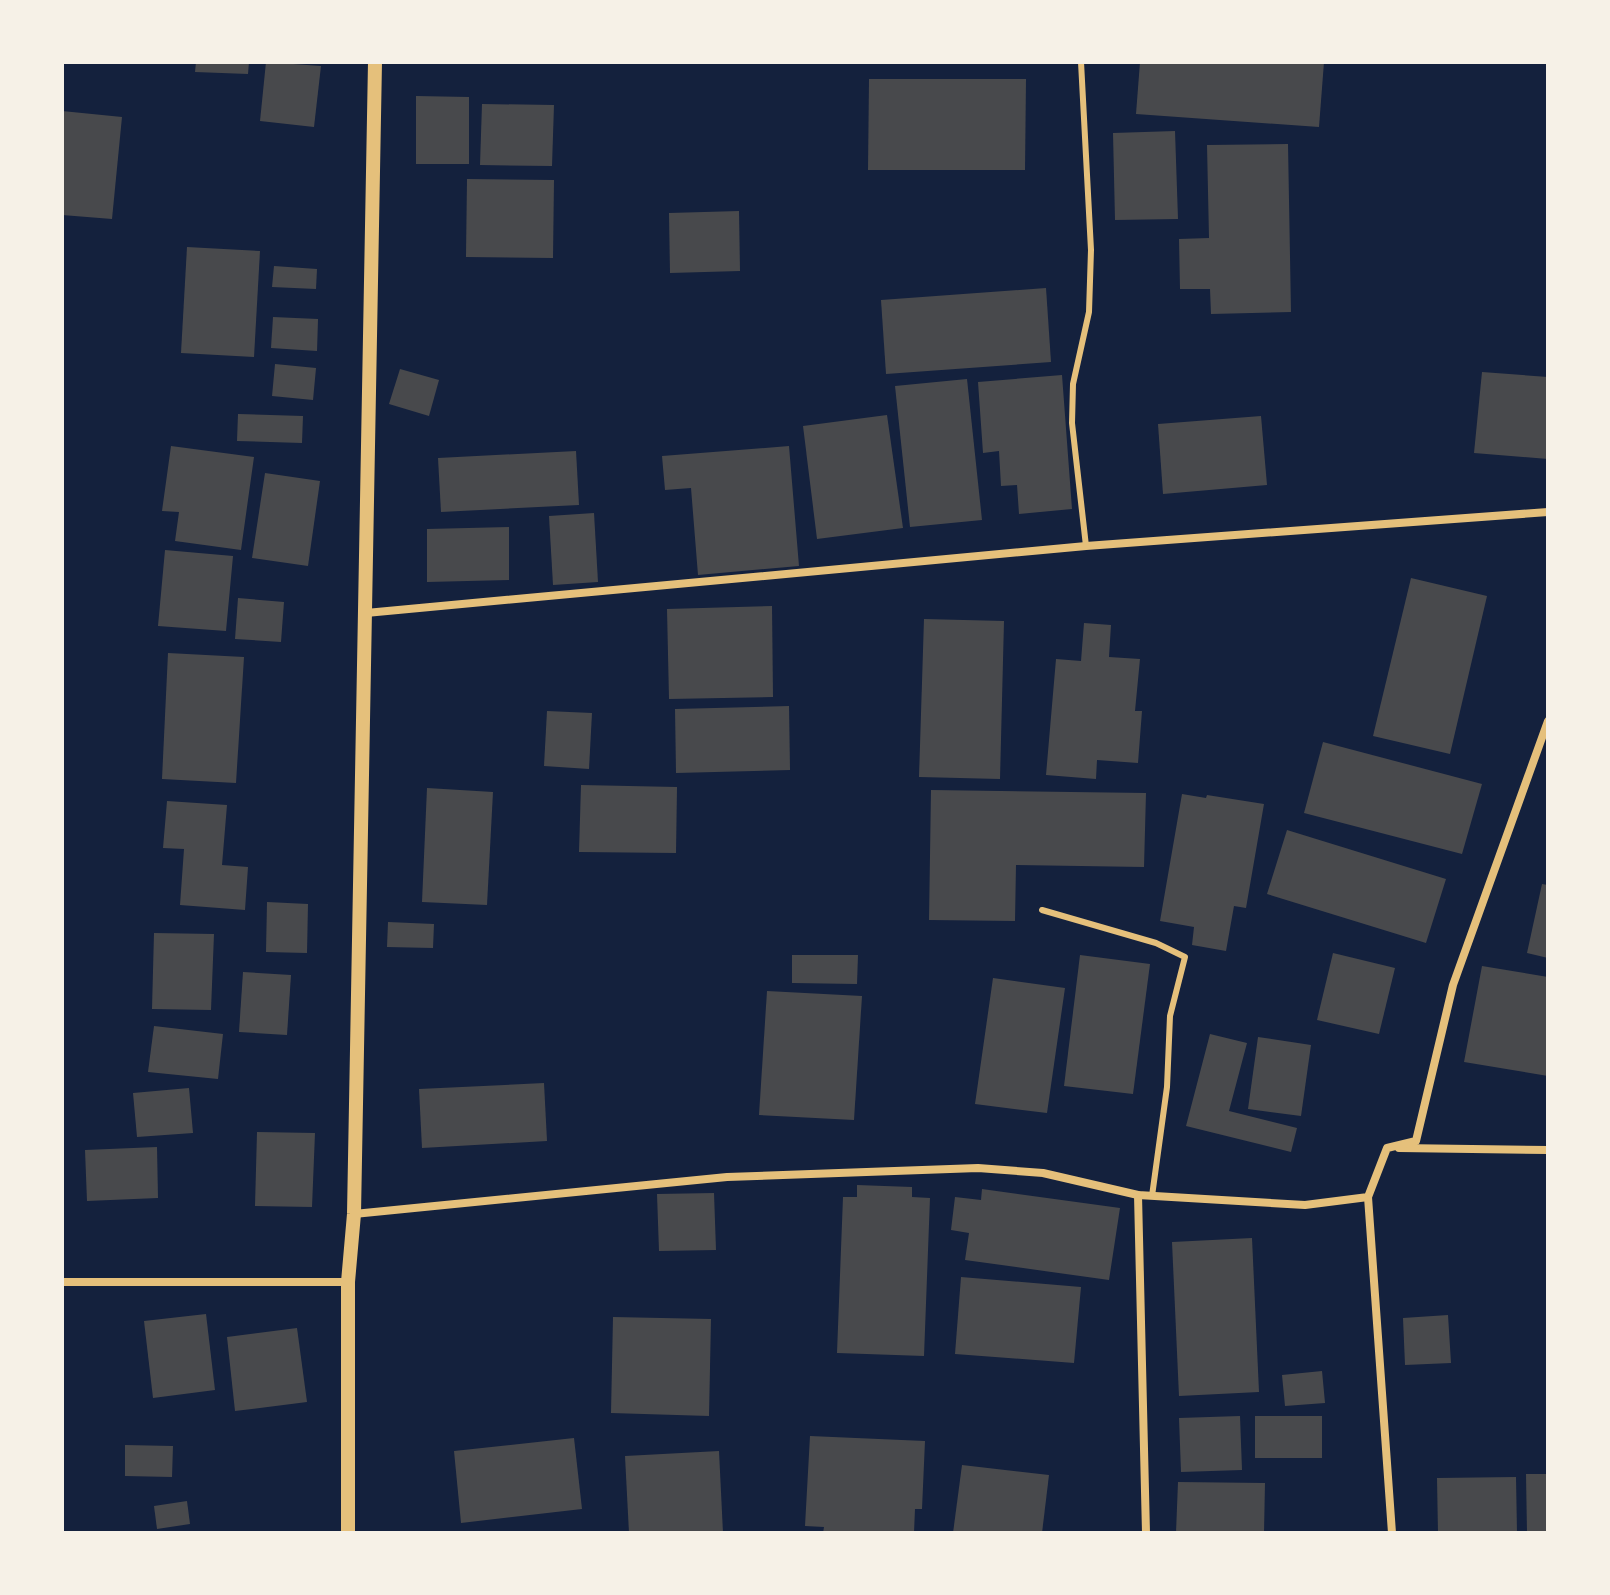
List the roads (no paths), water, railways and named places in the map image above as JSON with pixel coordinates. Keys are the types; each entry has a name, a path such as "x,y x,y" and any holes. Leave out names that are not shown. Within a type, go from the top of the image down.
{"street":[{"path":"348,1533 348,1282 354,1214 375,62"},
{"path":"366,613 1086,546 1548,512"},
{"path":"1387,1148 1416,1141 1453,985 1548,721"},
{"path":"1387,1148 1548,1150"},
{"path":"1387,1148 1368,1197 1392,1533"},
{"path":"354,1214 727,1177 978,1168 1043,1173 1138,1195 1305,1205 1368,1197"},
{"path":"1138,1195 1146,1533"},
{"path":"62,1282 348,1282"}],"lane":[{"path":"1081,62 1091,250 1089,312 1073,384 1072,423 1086,546"},
{"path":"1042,910 1156,943 1185,957 1170,1016 1167,1087 1152,1196"}]}
